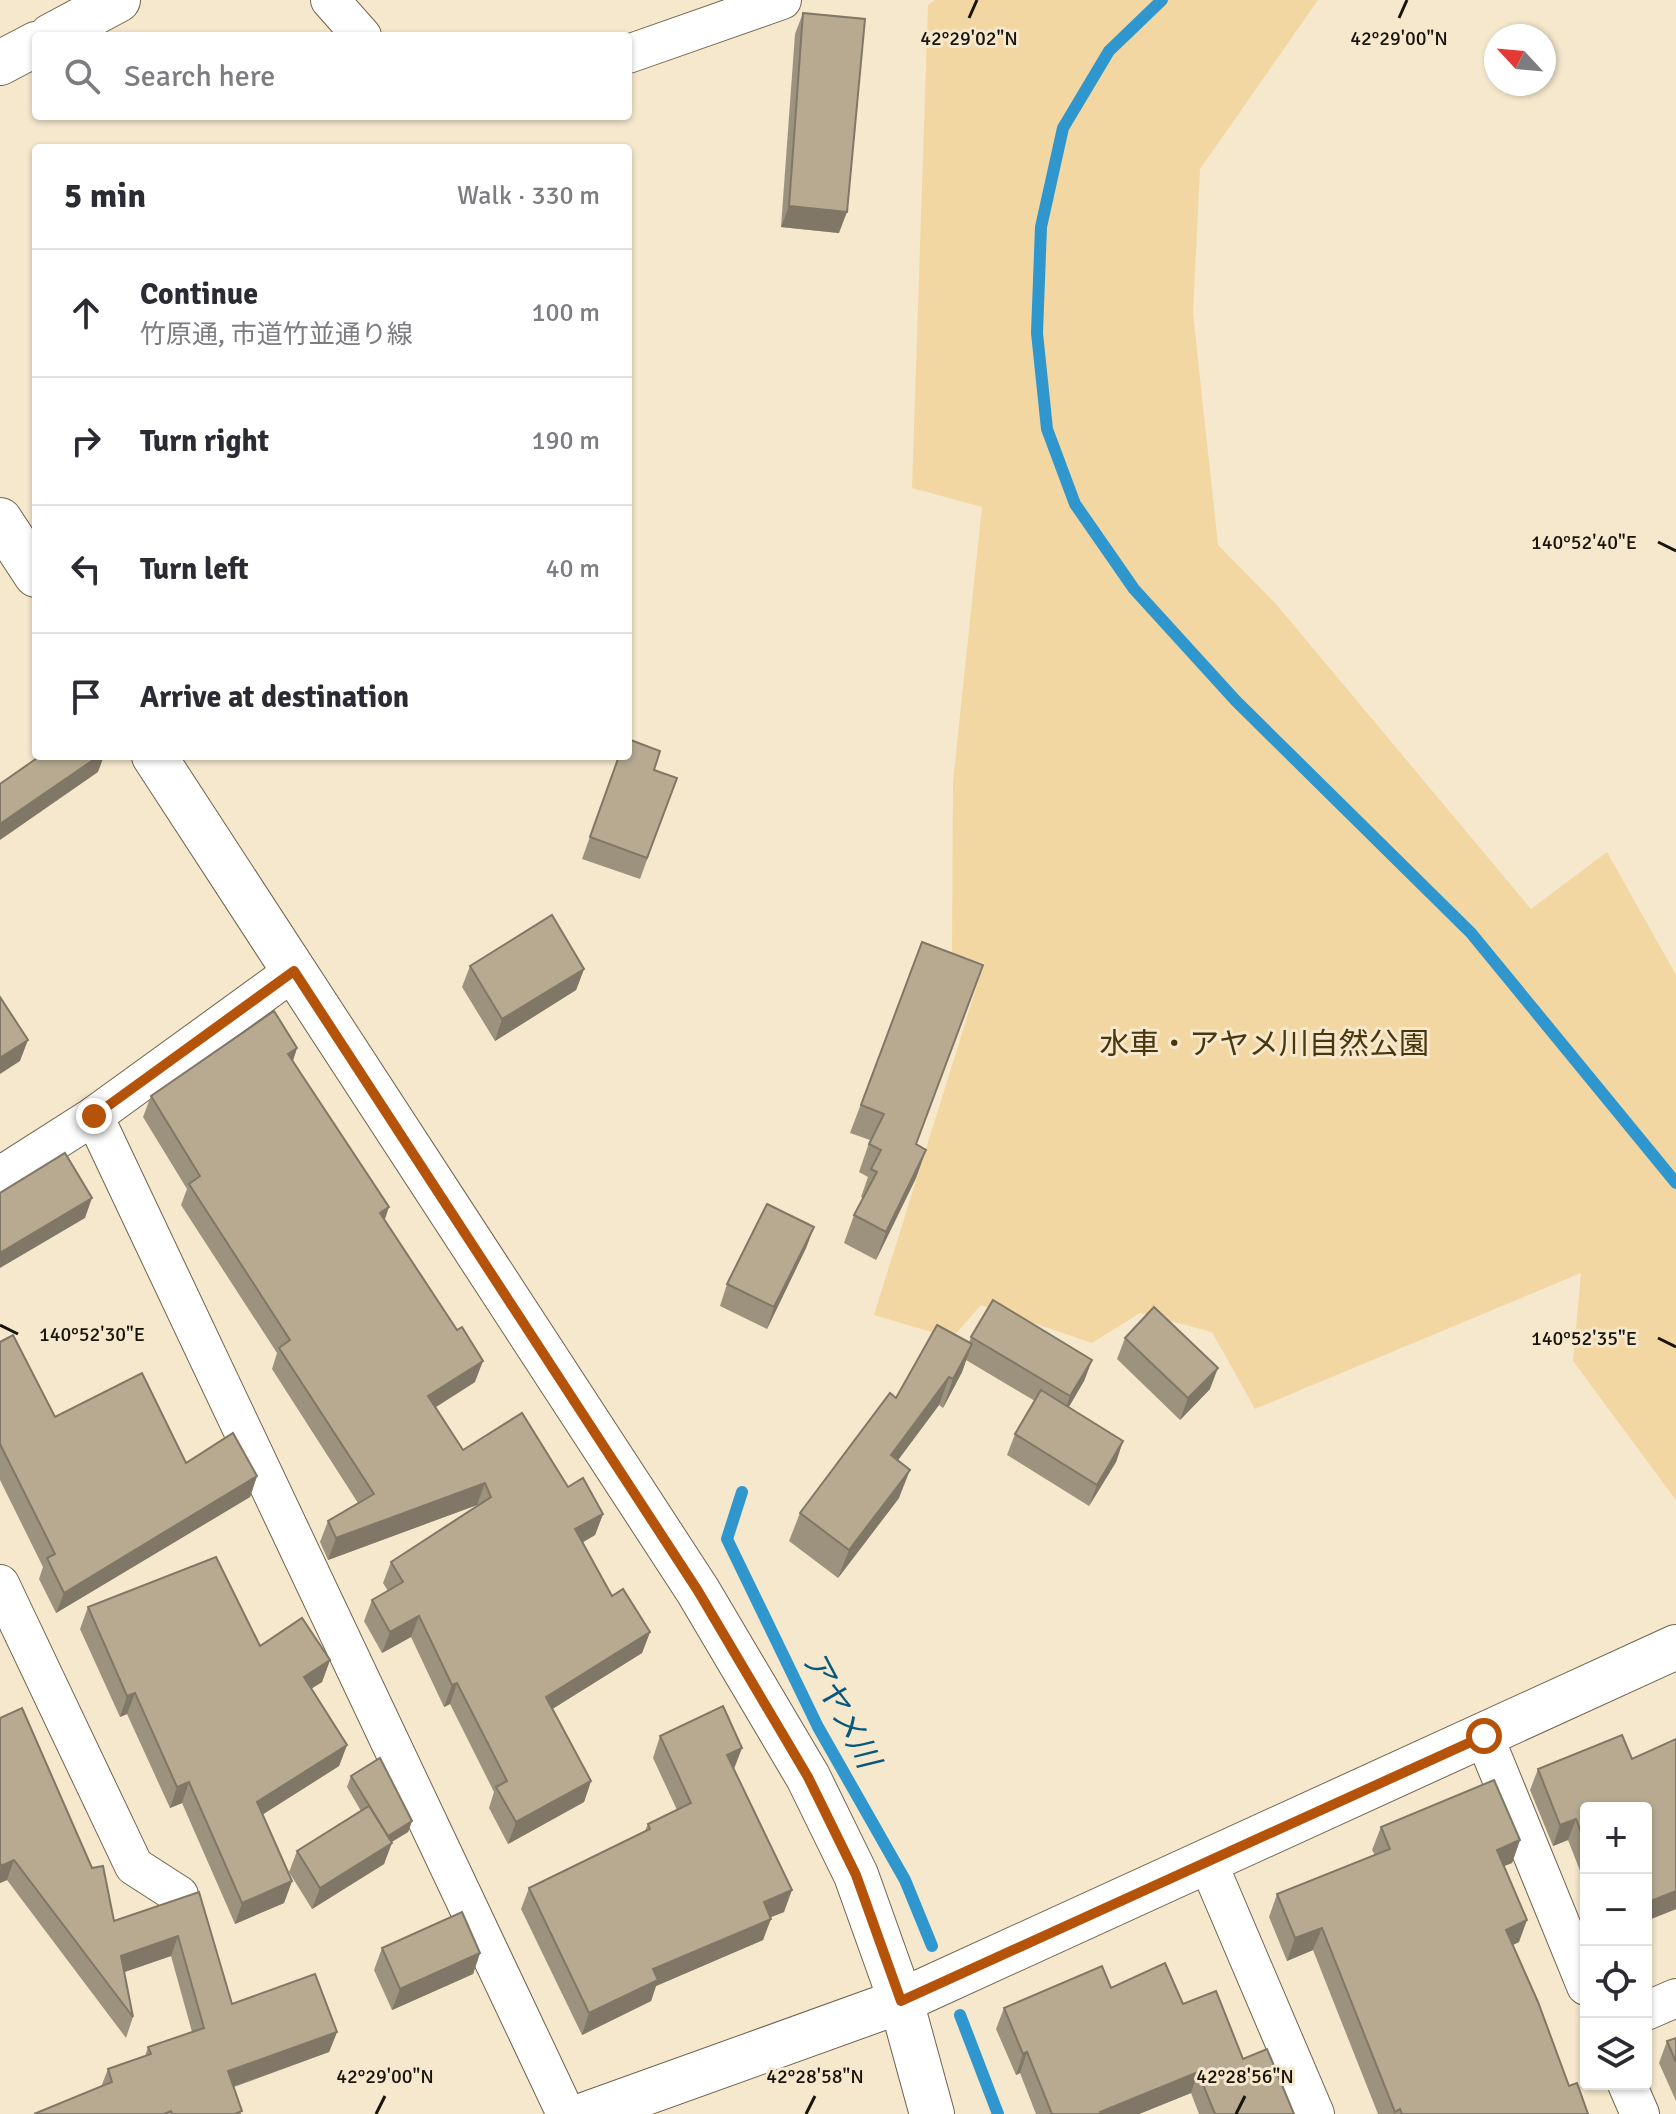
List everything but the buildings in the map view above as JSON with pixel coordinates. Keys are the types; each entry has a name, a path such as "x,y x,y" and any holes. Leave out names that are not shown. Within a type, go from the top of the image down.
{"street":[{"path":"58,32 118,0"},
{"path":"330,0 358,32"},
{"path":"632,53 782,0"},
{"path":"0,63 32,46"},
{"path":"0,520 32,569"},
{"path":"157,760 714,1617 808,1777 849,1861 901,2001 932,2114"},
{"path":"0,1176 94,1116 294,971"},
{"path":"94,1116 566,2114"},
{"path":"0,1584 134,1866 179,1895"},
{"path":"587,2114 901,2001 1676,1647"},
{"path":"1484,1736 1580,1971"},
{"path":"1208,1863 1315,2114"},
{"path":"1652,2008 1676,1998"},
{"path":"1630,2090 1640,2114"}],"green space":[{"name":"水車・アヤメ川自然公園","path":"935,0 1318,0 1200,169 1193,313 1218,545 1276,604 1531,909 1607,852 1676,975 1676,1500 1573,1361 1581,1273 1255,1409 1212,1332 1140,1313 1092,1343 981,1305 952,1338 874,1315 984,963 952,955 953,782 982,507 912,488 928,5"}],"waterway":[{"path":"1162,0 1109,51 1063,128 1041,227 1037,333 1047,429 1075,504 1134,589 1236,701 1471,933 1676,1183"},
{"name":"アヤメ川","path":"742,1492 727,1539 818,1727 905,1880 932,1946"},
{"name":"アヤメ川","path":"960,2015 998,2114"}],"route":[{"path":"94,1116 294,971 698,1591 808,1777 856,1875 901,2001 1484,1736"}]}
